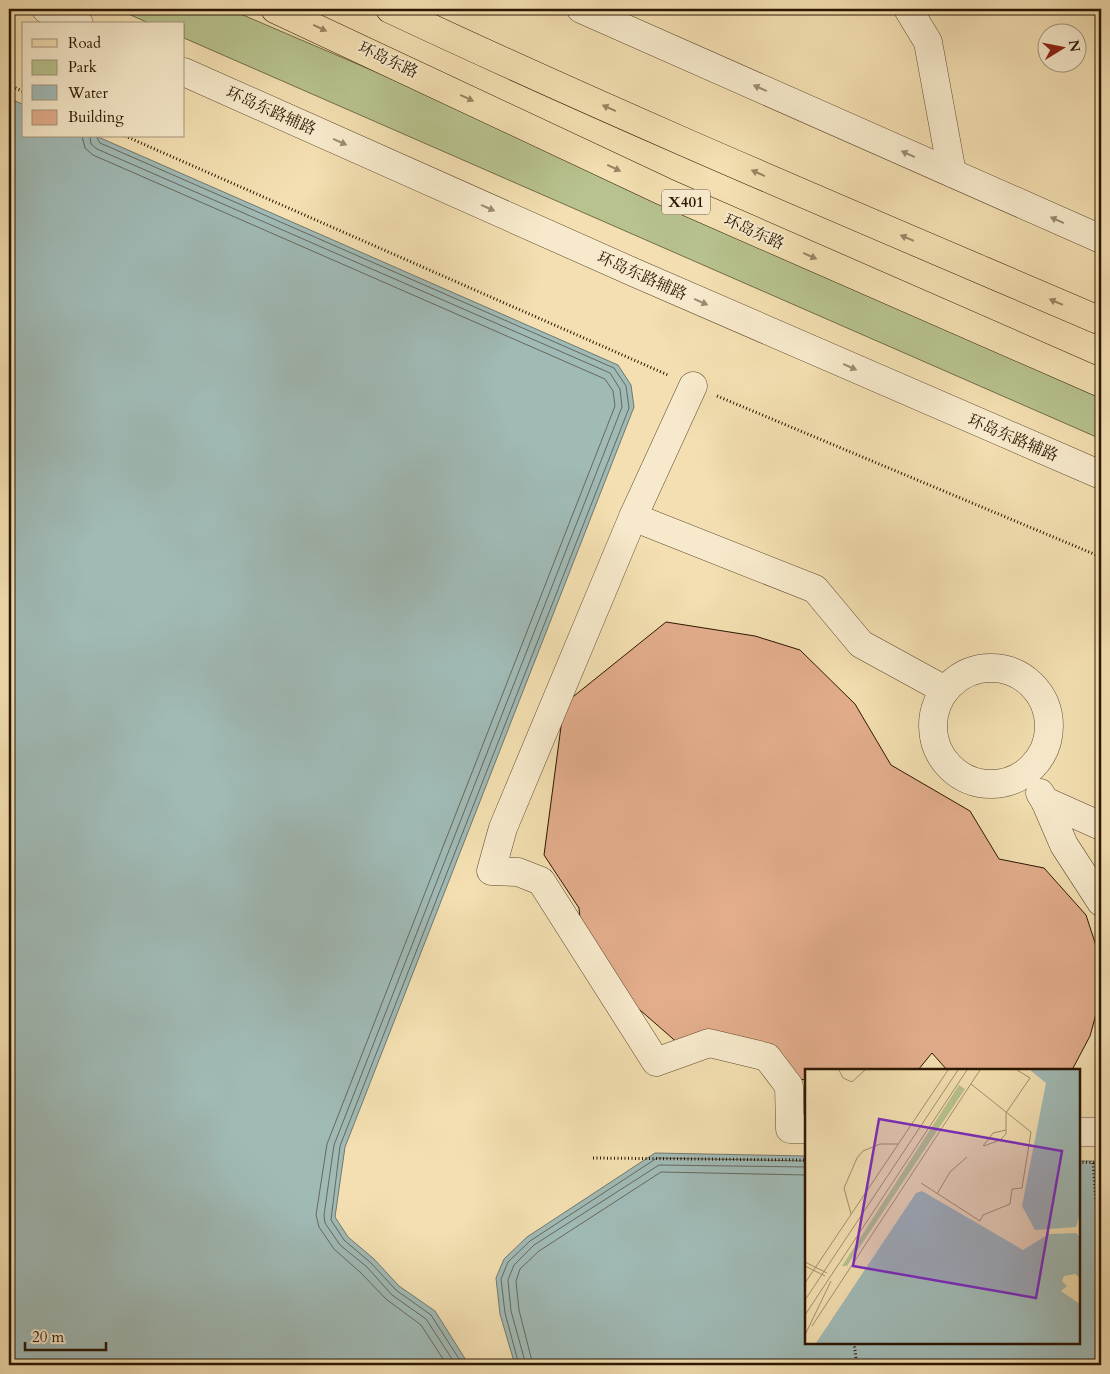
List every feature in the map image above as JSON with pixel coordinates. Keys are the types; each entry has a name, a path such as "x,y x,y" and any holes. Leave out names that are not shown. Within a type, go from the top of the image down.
{"main road":[{"name":"环岛东路","path":"276,9 665,192 1101,383"},
{"path":"390,9 482,52 819,200 1101,321"}],"street":[{"path":"46,9 75,22"},
{"path":"581,9 1101,239"},
{"path":"908,9 928,42 952,173"},
{"name":"环岛东路辅路","path":"185,72 633,272 1101,475"},
{"path":"693,386 633,517 504,828 491,871 518,872 541,881 656,1062 709,1043 767,1057 790,1086 790,1129 805,1129"},
{"path":"633,517 815,588 861,644 945,690"},
{"path":"996,667 1016,672 1032,684 1043,699 1049,718 1048,738 1041,756 1028,771 1012,780 994,785 975,782 958,774 944,761 936,744 932,726 936,707 945,690 959,677 977,669 996,667"},
{"path":"1028,771 1045,801 1064,845 1101,902"},
{"path":"1045,801 1101,826"},
{"path":"1080,1132 1101,1132"}],"path":[{"path":"9,85 22,91"},
{"path":"130,138 693,386 1101,558"},
{"path":"593,1158 805,1160"},
{"path":"1080,1162 1101,1163"},
{"path":"1093,1162 1101,1268"},
{"path":"854,1344 857,1365"}],"green space":[{"path":"117,9 229,9 1101,383 1101,439 185,38 185,22 146,22"}],"water":[{"path":"9,98 22,104 22,138 101,138 618,365 631,385 634,407 345,1147 335,1217 348,1237 374,1259 399,1286 435,1311 469,1365 9,1365"},
{"path":"655,1153 805,1156 805,1344 1080,1344 1080,1161 1101,1161 1101,1365 515,1365 500,1314 496,1278 504,1259 527,1237"}],"building":[{"path":"666,622 755,636 800,650 855,704 891,765 970,811 999,859 1044,868 1086,915 1101,961 1101,996 1090,1036 1073,1069 946,1069 932,1053 919,1069 805,1069 805,1080 768,1075 750,1051 680,1045 584,961 579,908 544,855 564,704"}]}
